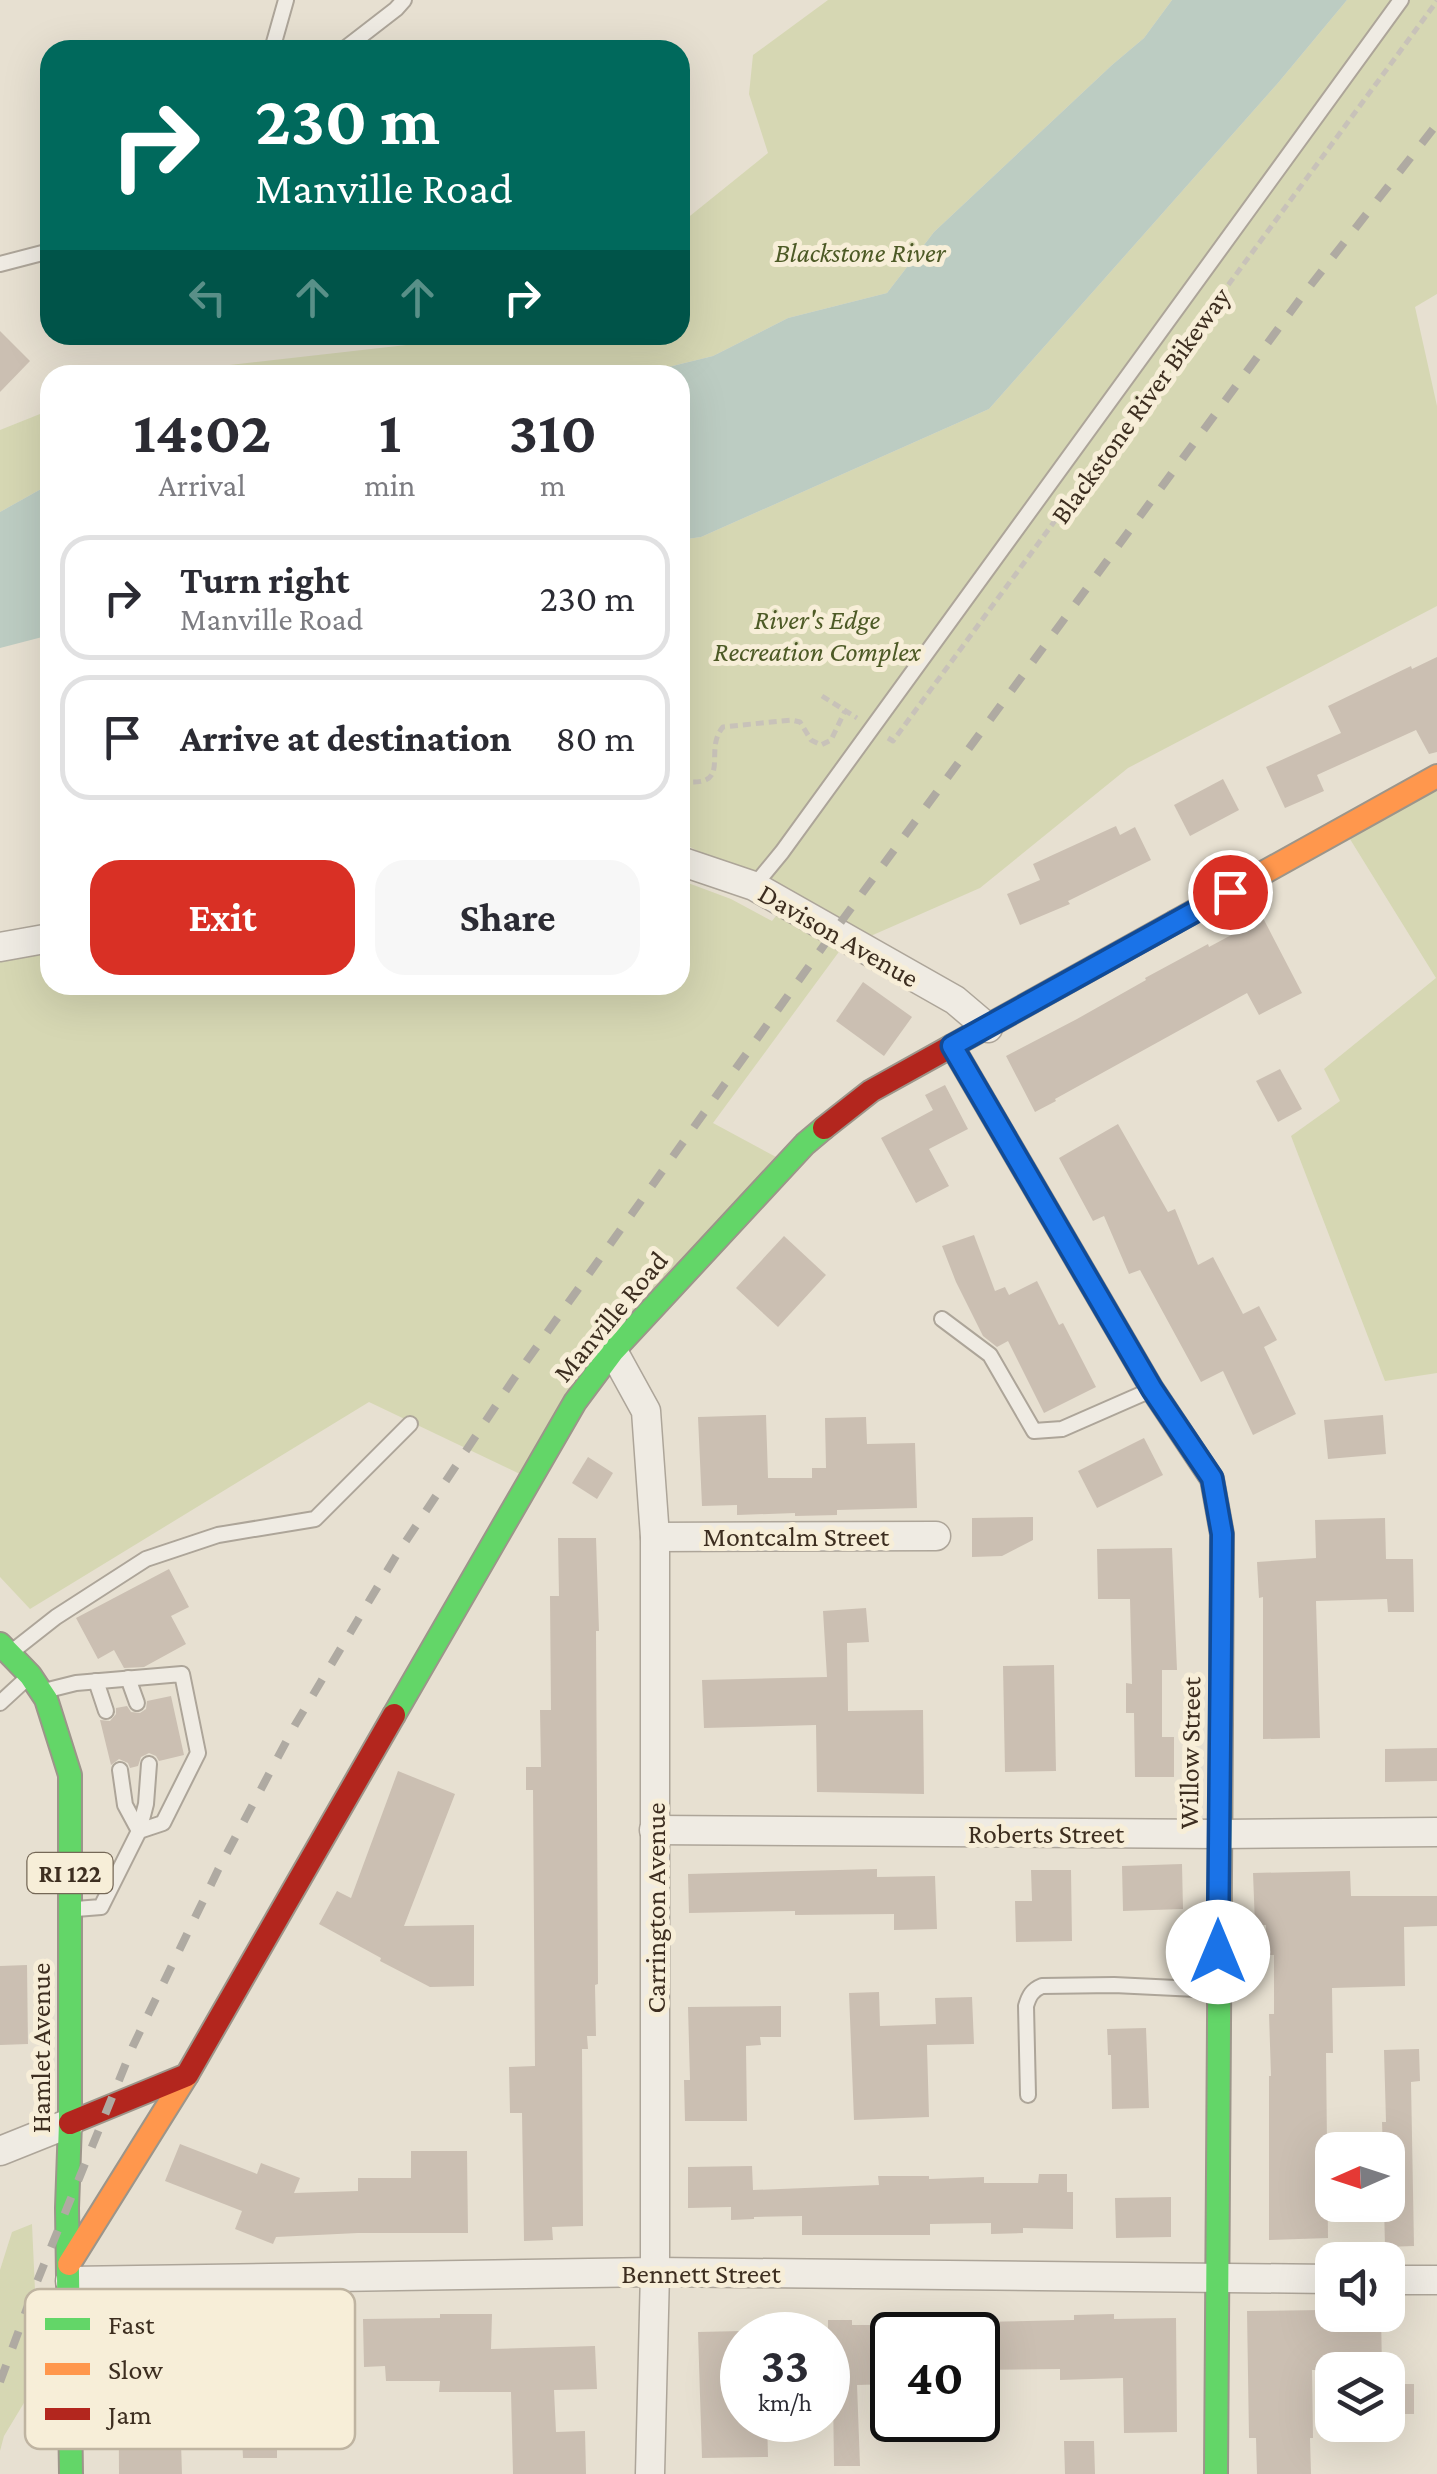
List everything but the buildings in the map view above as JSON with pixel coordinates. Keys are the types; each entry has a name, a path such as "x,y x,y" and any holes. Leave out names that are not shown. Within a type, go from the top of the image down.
{"main road":[{"name":"Manville Road","path":"70,2272 575,1402 612,1351 805,1144 871,1091 1437,776"},
{"name":"Willow Street","path":"952,1046 1152,1389 1212,1478 1222,1534 1216,2474"},
{"name":"Hamlet Avenue","path":"5,1649 46,1699 70,1775 67,2208 70,2289"},
{"path":"70,2122 187,2075"},
{"name":"Hamlet Avenue","path":"71,2449 71,2474"}],"street":[{"name":"Davison Avenue","path":"690,864 754,886 955,1000 988,1028"},
{"path":"0,947 40,940"},
{"name":"Carrington Avenue","path":"612,1351 646,1411 655,1536 655,2272 650,2474"},
{"name":"Montcalm Street","path":"655,1536 936,1536"},
{"name":"Roberts Street","path":"654,1830 1437,1832"},
{"path":"0,2152 70,2122"},
{"name":"Bennett Street","path":"70,2272 655,2272 1315,2279"},
{"path":"1405,2280 1437,2280"}],"lane":[{"path":"275,40 286,0"},
{"path":"356,40 404,0"},
{"path":"754,886 1401,0"},
{"path":"0,264 40,254"},
{"path":"942,1319 990,1355 1034,1430 1062,1430 1152,1389"},
{"path":"5,1649 146,1560 218,1536 316,1519 410,1424"},
{"path":"0,1704 36,1684 182,1674 198,1753 163,1823 138,1831"},
{"path":"128,1678 138,1703"},
{"path":"96,1681 106,1711"},
{"path":"70,1909 101,1907 138,1831 146,1804 148,1764"},
{"path":"120,1770 125,1805 138,1831"},
{"path":"1028,2095 1026,2006 1037,1988 1114,1985 1218,1990"}],"path":[{"name":"Blackstone River Bikeway","path":"872,727 893,741 1437,0"},
{"path":"822,696 872,727"},
{"path":"690,783 709,778 715,770 718,732 723,727 792,720 800,722 810,740 821,744 830,740 845,711"}],"green space":[{"name":"Blackstone River","path":"828,0 1172,0 1144,38 934,232 887,293 788,318 713,356 677,365 229,365 406,345 690,345 690,216 768,153 749,94 753,55"},
{"name":"River's Edge Recreation Complex","path":"1347,0 1437,0 1437,294 1415,307 1437,406 1437,606 1128,768 980,888 841,949 713,1123 778,1158 522,1475 369,1402 30,1609 0,1577 0,962 40,955 40,995 690,995 690,884 731,899 772,921 790,898 690,847 690,539 989,409"},
{"path":"40,414 40,490 0,512 0,430"},
{"path":"1437,781 1437,1373 1385,1381 1291,1136 1340,1101 1324,1069 1436,978 1345,831"},
{"path":"32,2224 35,2289 25,2289 25,2401 4,2436 0,2451 0,2270 12,2232"}],"shaded area":[{"path":"1172,0 1347,0 989,409 690,539 690,365 677,365 713,356 788,318 887,293 934,232 1144,38"},
{"path":"40,490 40,638 0,648 0,512"}],"railway":[{"path":"34,2289 133,2046 218,1870 295,1725 396,1556 513,1380 827,941 1303,295 1437,124"},
{"path":"0,2382 25,2314"}],"traffic: fast":[{"path":"394,1715 575,1402 613,1351 824,1128"},
{"path":"0,1644 30,1675 46,1699 70,1775 68,2289"},
{"path":"1216,2474 1221,1723"},
{"path":"71,2449 71,2474"}],"traffic: slow":[{"path":"1175,922 1437,776"},
{"path":"952,1046 1152,1389 1212,1479 1222,1534 1221,1723"},
{"path":"69,2264 187,2075"}],"traffic: jam":[{"path":"824,1128 871,1091 1175,922"},
{"path":"70,2123 187,2075 394,1715"}],"route":[{"path":"1218,1952 1222,1534 1212,1478 1152,1389 952,1046 1230,892"}]}
